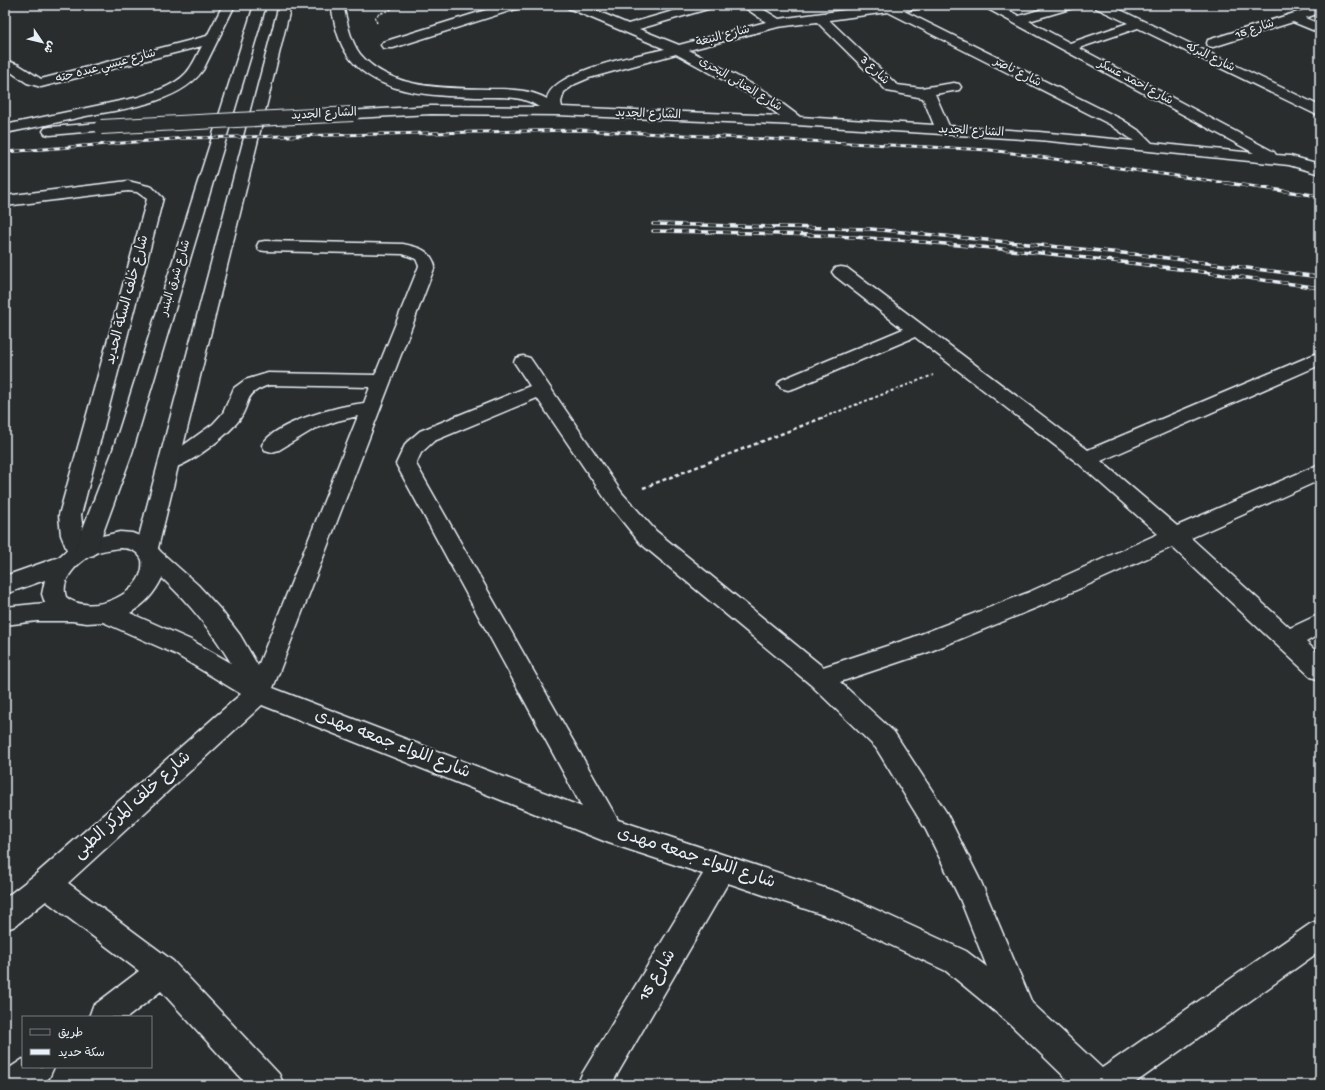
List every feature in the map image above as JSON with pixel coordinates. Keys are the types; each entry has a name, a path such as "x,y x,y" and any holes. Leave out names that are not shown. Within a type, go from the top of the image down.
{"street":[{"path":"5,129 143,100 161,94 189,79 196,70 228,5"},
{"name":"شارع شرق البندر","path":"76,555 122,453 260,5"},
{"path":"5,616 37,612 70,612 86,615 104,612 122,606 138,595 149,583 154,570 150,553 170,461 285,5"},
{"path":"337,5 342,26 354,55 370,71 382,77 397,83 434,90 522,94 541,101 555,111"},
{"path":"388,45 515,5"},
{"name":"شارع العنانى البحرى","path":"572,5 677,49 763,96 796,121"},
{"path":"627,28 707,5"},
{"path":"747,5 777,24"},
{"name":"شارع النبغة","path":"555,111 554,101 557,92 566,83 585,75 677,49 777,24 887,7 918,5"},
{"name":"شارع احمد عسكر","path":"990,5 1285,161"},
{"path":"1018,20 1069,5"},
{"name":"شارع البركه","path":"1100,5 1320,111"},
{"name":"شارع ناصر","path":"887,7 1116,122 1136,135 1148,147"},
{"name":"شارع 15","path":"1213,43 1320,8"},
{"name":"شارع 3","path":"819,17 892,88 901,91 922,92 954,88"},
{"path":"1292,18 1320,29"},
{"path":"1069,47 1139,24"},
{"name":"شارع البركه","path":"1199,37 1227,50"},
{"name":"شارع عيسي عبده حته","path":"5,64 12,66 34,81 41,83 212,39"},
{"path":"922,92 931,98 944,130"},
{"name":"الشارع الجديد","path":"5,135 100,127 431,110 555,111 796,121 1039,136 1285,161 1320,169"},
{"name":"الشارع الجديد","path":"1285,161 1300,157 1320,158"},
{"name":"شارع خلف السكة الحديد","path":"5,201 128,186 141,187 150,192 155,198 70,515 70,527 76,555"},
{"path":"259,693 427,266 424,257 412,251 403,249 265,246"},
{"path":"842,272 1086,459 1174,536 1320,670"},
{"path":"788,384 916,330"},
{"path":"1086,459 1320,358"},
{"path":"523,362 615,498 648,537 820,678 885,740 936,821 971,892 1021,1013"},
{"path":"170,461 188,452 220,429 232,416 241,393 252,384 268,379 383,381"},
{"path":"541,389 426,436 414,445 408,454 406,464 609,830"},
{"path":"272,445 311,422 338,413 372,408"},
{"path":"820,678 905,650 1035,599 1320,471"},
{"path":"5,585 103,542 120,540 136,542 177,577 218,624 240,656 259,693"},
{"path":"70,612 58,604 53,592 55,578 76,555"},
{"name":"شارع اللواء جمعه مهدى","path":"104,612 144,628 183,647 221,668 259,693 609,830 840,907 956,961 1021,1013 1096,1085"},
{"path":"1288,642 1320,623"},
{"name":"شارع خلف المركز الطبى","path":"5,916 46,884 259,693"},
{"name":"شارع 15","path":"593,1085 722,868"},
{"path":"46,884 163,971 268,1085"},
{"path":"1105,1085 1320,934"},
{"path":"105,1016 163,971"},
{"path":"13,1085 37,1068"}],"path":[{"path":"615,498 962,364"}],"railway":[{"path":"5,152 187,138 581,130 990,150 1234,184"},
{"path":"1227,183 1320,196"},
{"path":"653,224 871,229 1143,255 1320,277"},
{"path":"653,231 835,236 1017,250 1199,271 1320,288"}]}
